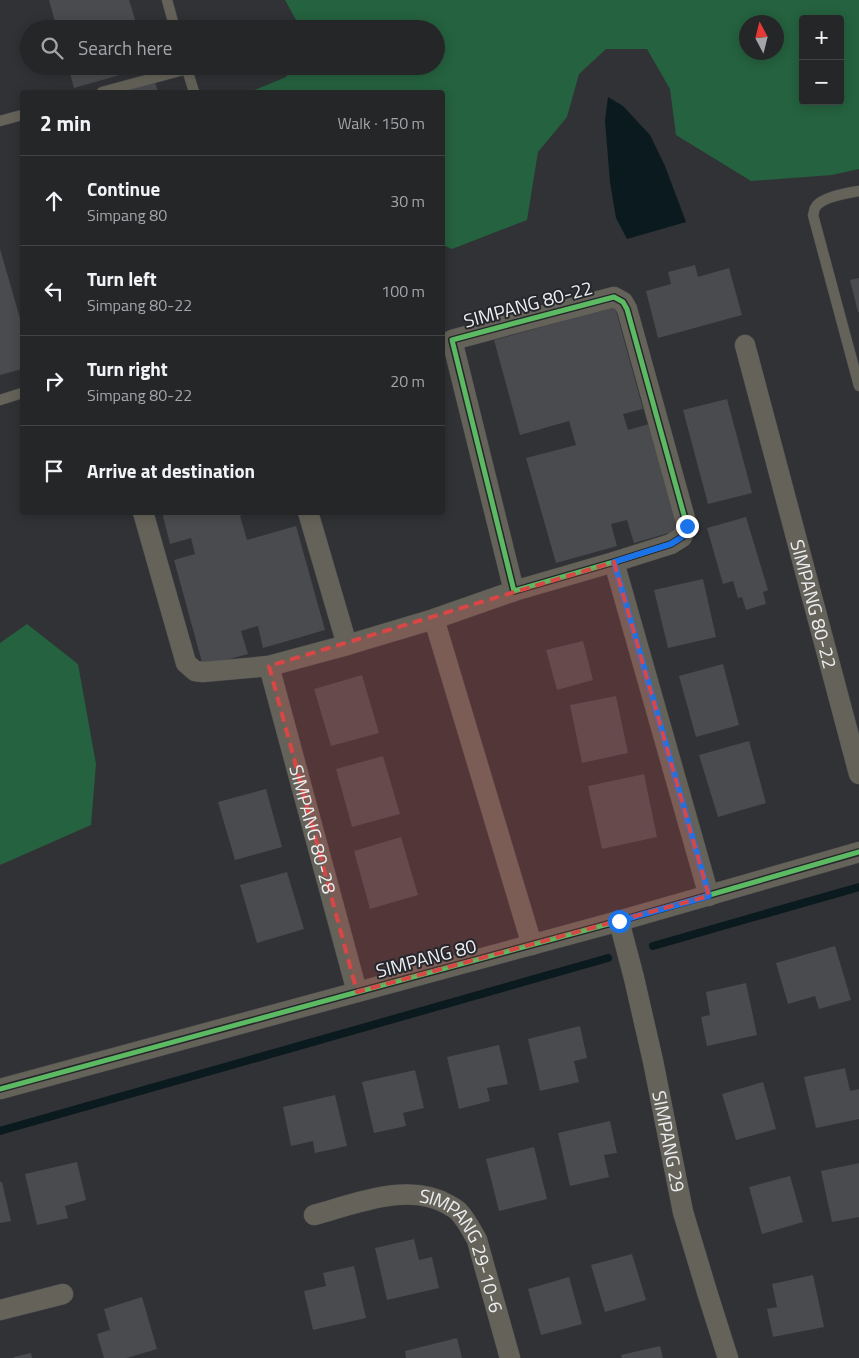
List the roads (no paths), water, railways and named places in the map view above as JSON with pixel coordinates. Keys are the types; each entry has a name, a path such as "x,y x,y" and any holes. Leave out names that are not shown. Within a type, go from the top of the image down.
{"street":[{"name":"SIMPANG 80-22","path":"614,297 623,302 627,309 687,526 682,537 671,544 514,591 447,342 614,297"},
{"name":"SIMPANG 80-22","path":"745,345 859,774"},
{"path":"144,515 186,663 195,671 203,672 269,666 434,619 514,591"},
{"path":"309,515 347,645"},
{"path":"614,562 709,896"},
{"path":"434,619 532,945"},
{"name":"SIMPANG 80-28","path":"269,666 357,992"},
{"name":"SIMPANG 80","path":"0,1089 619,921 859,852"},
{"name":"SIMPANG 29","path":"619,921 634,978 683,1212 728,1358"},
{"name":"SIMPANG 29-10-6","path":"314,1215 386,1196 408,1194 427,1196 443,1202 458,1211 477,1240 510,1358"},
{"path":"0,1310 63,1294"}],"lane":[{"path":"167,0 173,20"},
{"path":"109,90 162,75"},
{"path":"189,75 193,90"},
{"path":"0,121 20,116"},
{"path":"859,191 832,197 820,202 815,207 813,216 859,386"},
{"path":"0,400 20,394"}],"waterway":[{"path":"653,946 859,887"},
{"path":"0,1131 608,958"}]}
